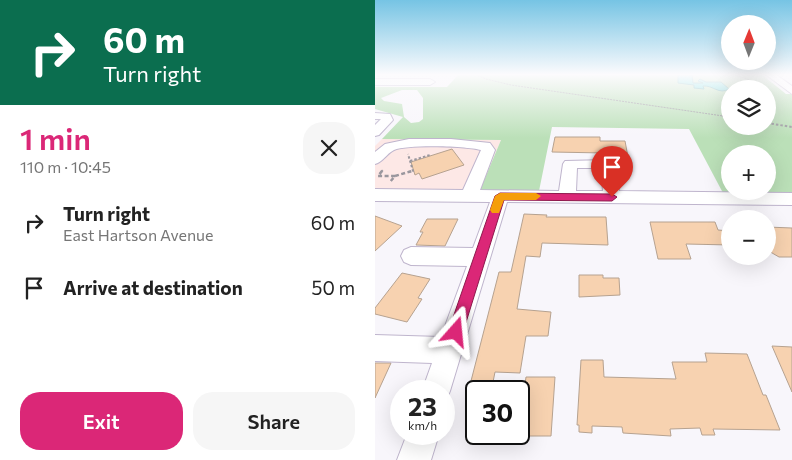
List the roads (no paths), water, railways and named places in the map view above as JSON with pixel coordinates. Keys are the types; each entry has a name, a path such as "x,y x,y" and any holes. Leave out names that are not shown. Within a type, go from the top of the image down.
{"street":[{"path":"380,164 391,146 406,144 473,144 485,146 488,150 469,196"},
{"path":"567,197 570,164 608,164 612,197"},
{"path":"380,194 792,199"},
{"path":"440,380 500,196"},
{"path":"411,256 480,257"},
{"path":"375,348 450,350"},
{"path":"414,460 419,445"}],"lane":[{"path":"375,116 386,116 387,120 375,132"}]}
